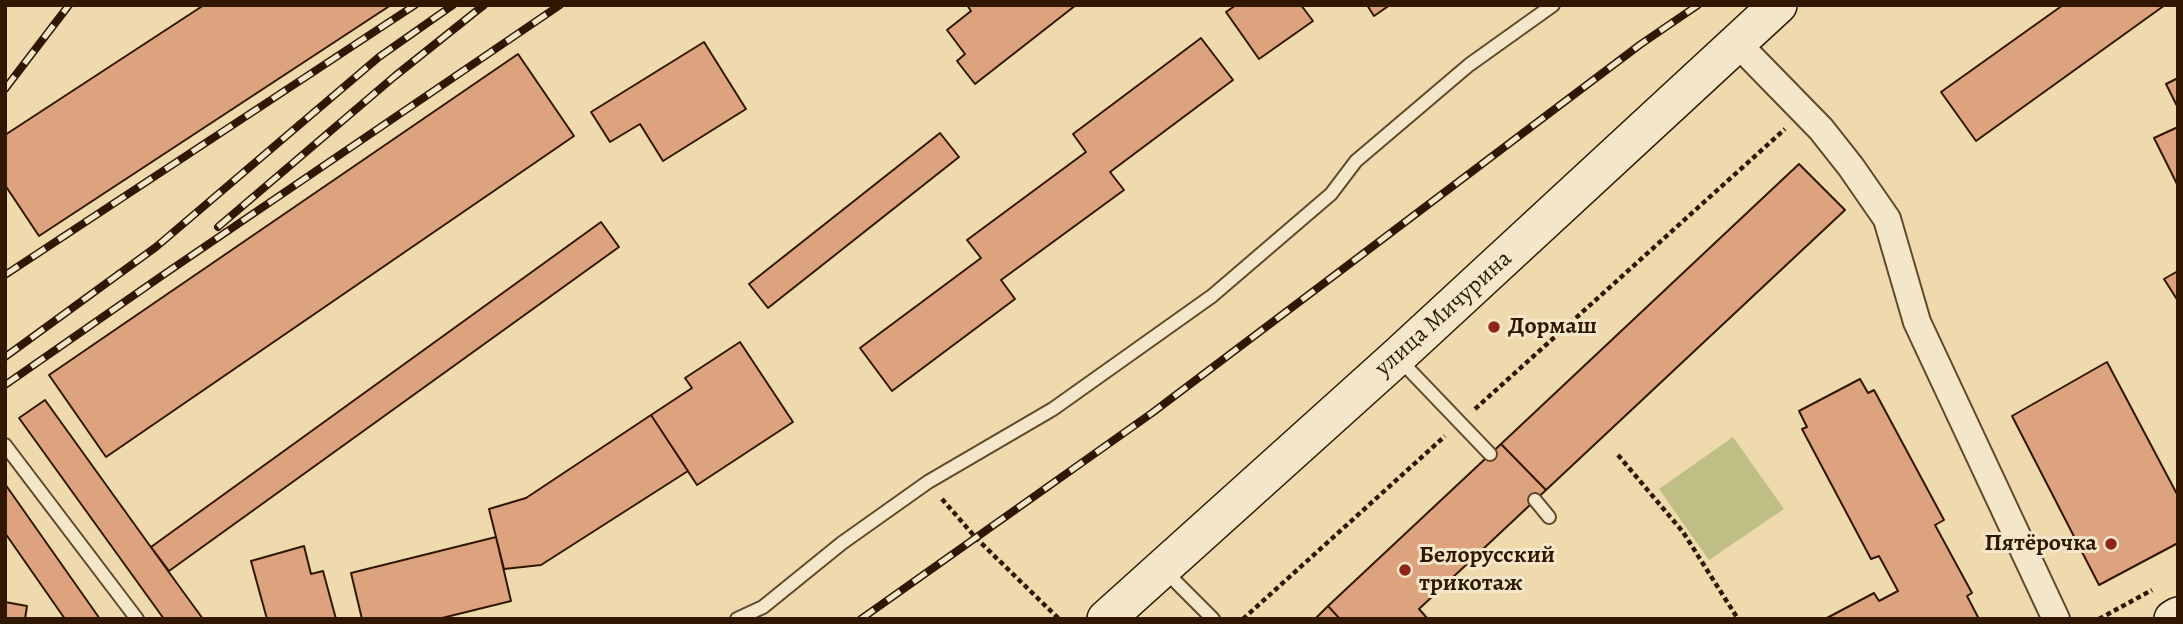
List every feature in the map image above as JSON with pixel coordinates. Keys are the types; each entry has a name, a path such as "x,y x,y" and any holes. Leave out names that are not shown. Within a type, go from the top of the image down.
{"main road":[{"name":"улица Мичурина","path":"1107,619 1397,357 1778,5"}],"street":[{"path":"1737,43 1804,112 1851,167 1887,219 1917,322 2056,619"}],"lane":[{"path":"737,619 763,607 842,543 928,482 1053,409 1212,296 1331,194 1356,161 1469,65 1553,5"},
{"path":"1397,357 1490,454"},
{"path":"5,445 137,619"},
{"path":"1535,500 1549,517"},
{"path":"1163,568 1213,619"}],"path":[{"path":"1243,619 1804,112"},
{"path":"1618,455 1683,532 1738,619"},
{"path":"928,482 976,538 1059,619"},
{"path":"2099,619 2169,608"}],"shaded area":[{"path":"1733,437 1784,509 1709,560 1659,489"}],"building":[{"path":"204,5 391,5 39,236 5,185 5,135"},
{"path":"967,5 1076,5 975,84 957,61 965,54 947,30 971,11"},
{"path":"1236,5 1301,5 1313,21 1259,59 1226,12"},
{"path":"1367,5 1390,5 1374,16"},
{"path":"2063,5 2165,5 1976,141 1941,92"},
{"path":"1201,38 1233,80 1110,172 1124,190 1001,280 1015,299 892,391 860,348 981,258 967,240 1086,152 1073,134"},
{"path":"704,42 746,109 663,161 640,124 610,142 591,112"},
{"path":"518,54 574,136 106,457 49,375"},
{"path":"2178,78 2178,108 2166,84"},
{"path":"2178,127 2178,186 2154,138"},
{"path":"940,133 959,157 768,308 749,284"},
{"path":"1799,164 1845,210 1546,490 1501,444"},
{"path":"601,222 619,247 169,571 151,547"},
{"path":"2178,271 2178,301 2164,279"},
{"path":"740,342 793,422 697,485 651,415 692,388 685,378"},
{"path":"2107,362 2178,496 2178,543 2099,585 2012,416"},
{"path":"1860,379 1868,393 1874,390 1944,520 1935,525 1972,593 1967,596 1979,619 1825,619 1874,593 1879,601 1898,591 1879,556 1871,559 1802,429 1807,427 1799,411"},
{"path":"45,400 203,619 164,619 19,418"},
{"path":"651,415 688,471 541,565 504,569 489,509 526,498"},
{"path":"1501,444 1546,490 1419,609 1428,619 1340,619 1328,606"},
{"path":"5,484 100,619 65,619 5,533"},
{"path":"496,537 511,601 438,619 362,619 351,573"},
{"path":"304,546 311,574 323,571 336,619 267,619 251,561"},
{"path":"5,602 27,606 25,619 5,619"},
{"path":"1328,606 1340,619 1315,619"}],"railway":[{"path":"5,89 69,5"},
{"path":"5,275 415,5"},
{"path":"5,357 156,247 379,57 453,5"},
{"path":"218,227 395,76 484,5"},
{"path":"5,385 560,5"},
{"path":"861,619 1152,413 1641,44 1698,5"}],"place":[{"name":"Дормаш","path":"1494,327"},
{"name":"Пятёрочка","path":"2111,544"},
{"name":"Белорусский трикотаж","path":"1405,570"}]}
